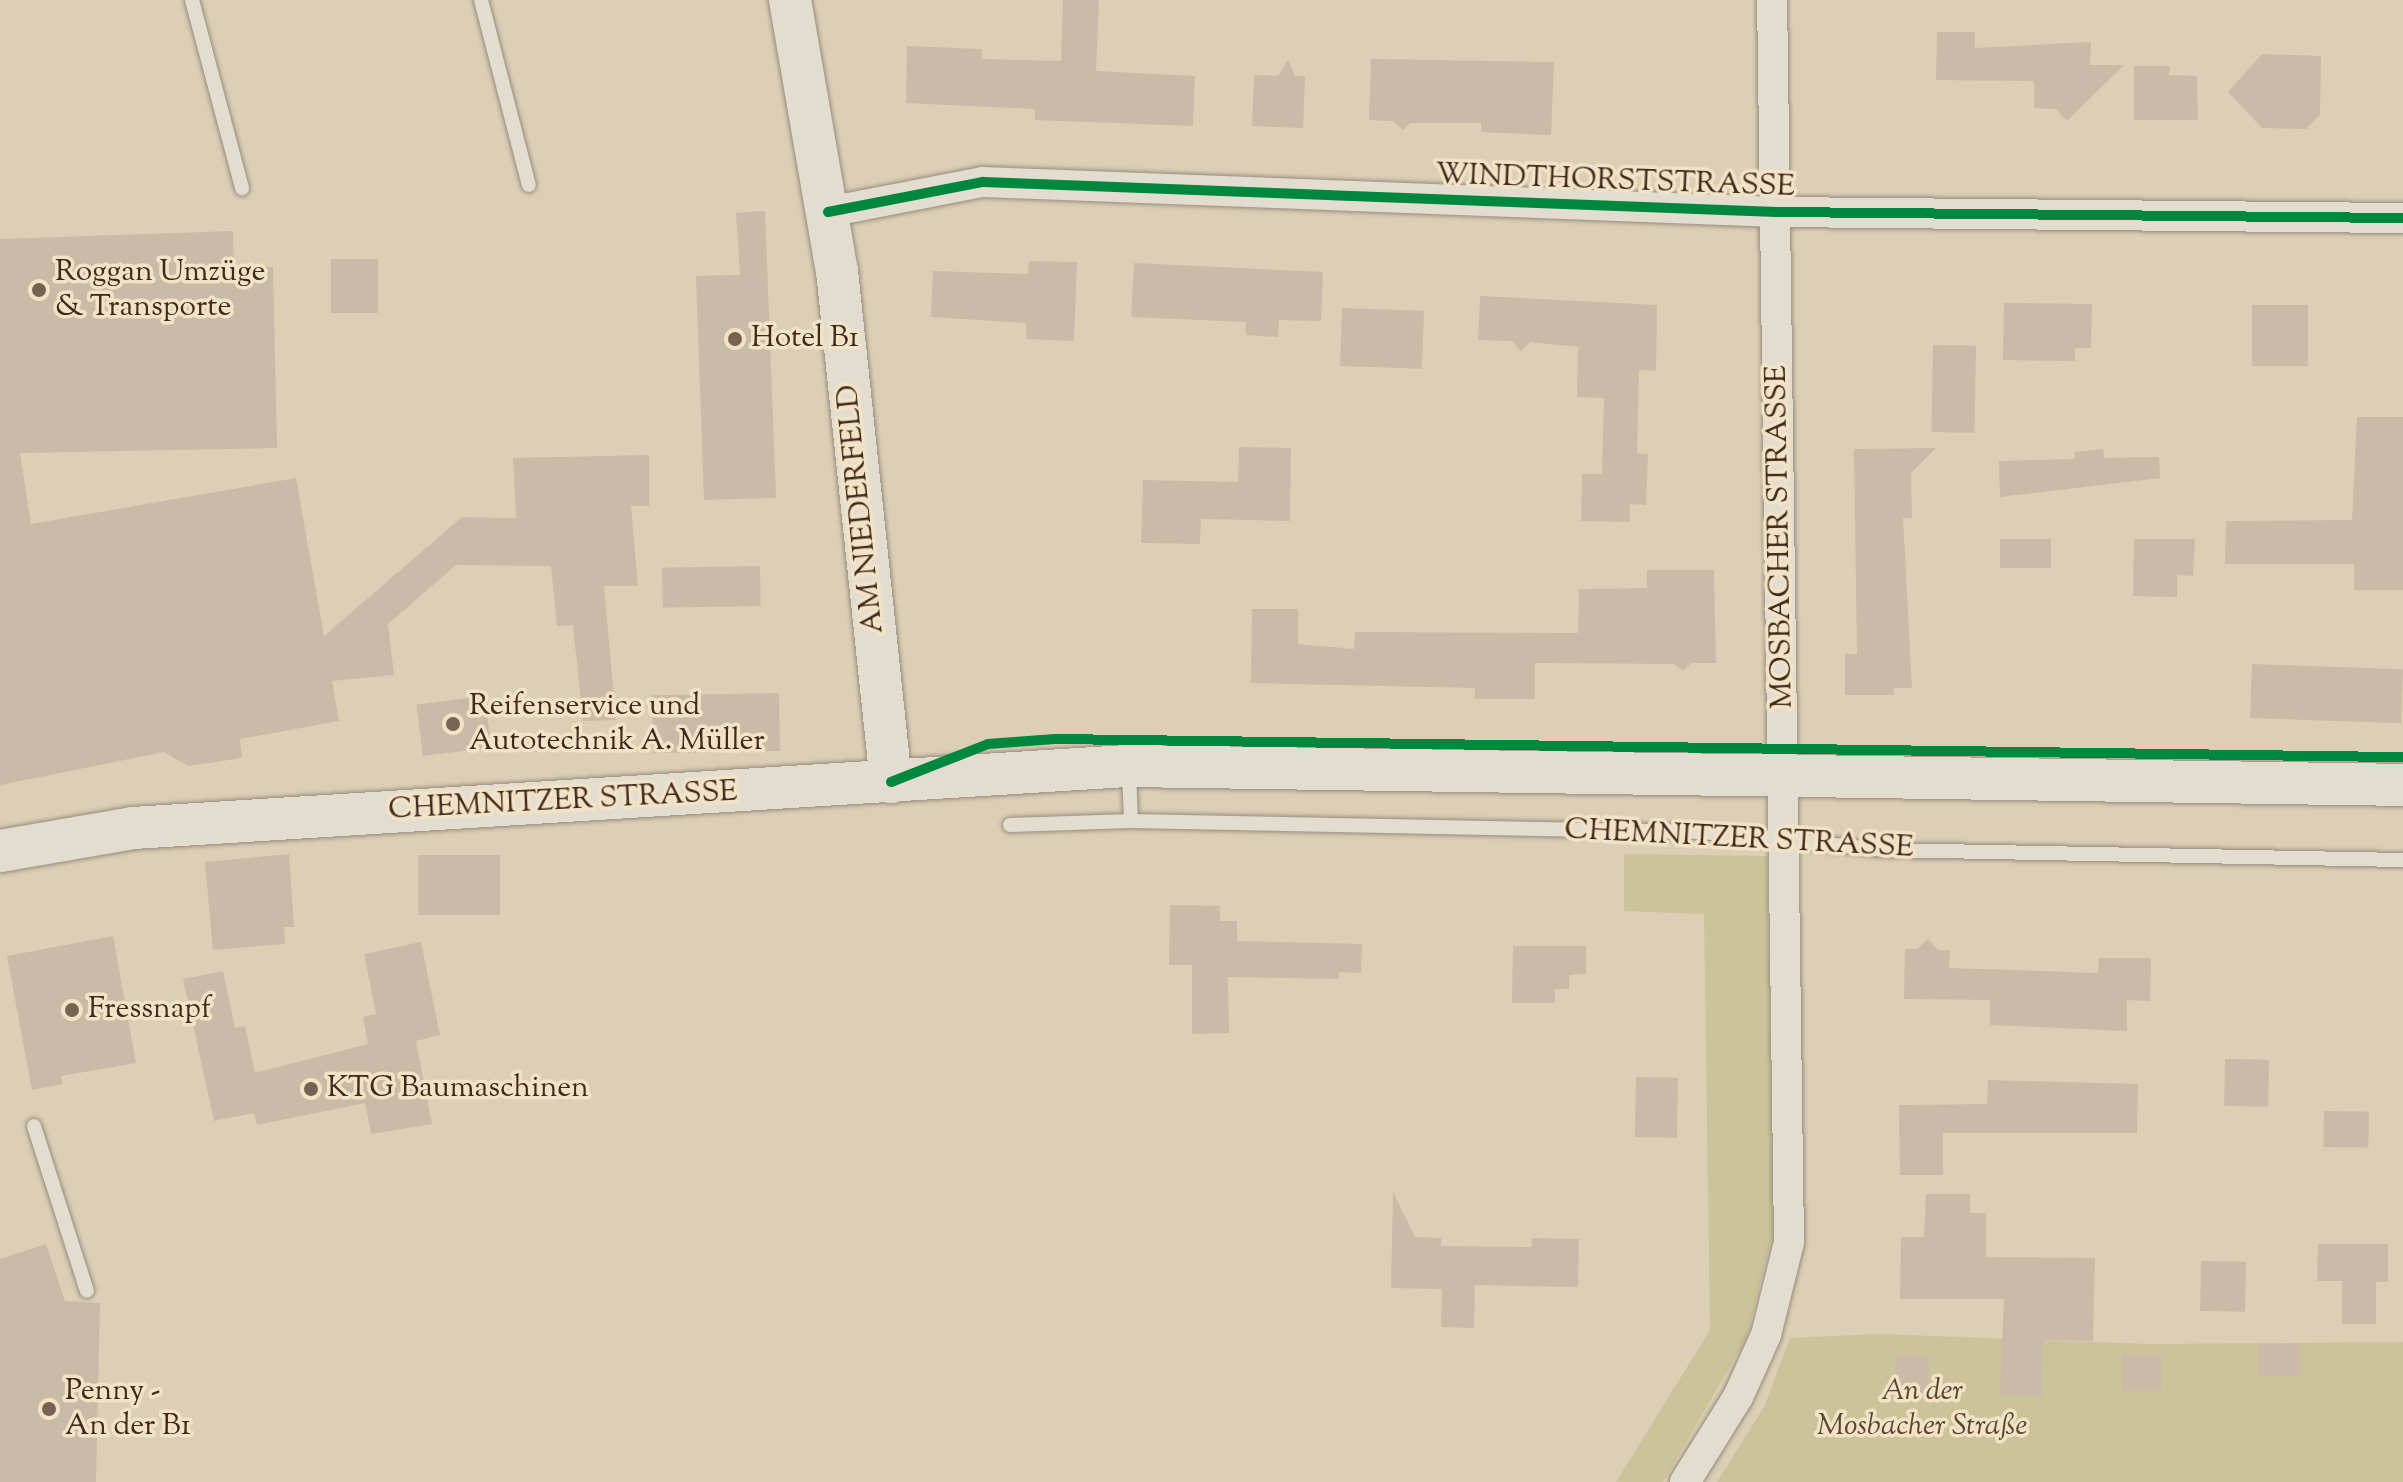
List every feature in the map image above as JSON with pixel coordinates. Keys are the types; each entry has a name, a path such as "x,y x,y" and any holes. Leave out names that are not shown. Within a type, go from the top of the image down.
{"main road":[{"name":"AM NIEDERFELD","path":"790,0 828,212 891,782"},
{"name":"CHEMNITZER STRASSE","path":"0,851 133,828 1128,766 2403,785"}],"street":[{"name":"MOSBACHER STRASSE","path":"1685,1482 1738,1397 1784,1280 1791,1201 1772,0"},
{"name":"WINDTHORSTSTRASSE","path":"828,212 983,182 1776,212 2403,218"}],"lane":[{"path":"192,0 242,188"},
{"path":"481,0 529,185"},
{"path":"1128,766 1131,821"},
{"name":"CHEMNITZER STRASSE","path":"1010,825 1131,821 1701,832 1886,850 2403,860"},
{"path":"34,1126 87,1291"}],"green space":[{"path":"1624,854 1767,856 1773,1233 1746,1339 1663,1482 1616,1482 1710,1330 1704,914 1624,911"},
{"name":"An der Mosbacher Straße","path":"1879,1334 2148,1344 2403,1342 2403,1482 1717,1482 1764,1407 1790,1338"}],"building":[{"path":"1063,0 1099,0 1096,71 1195,76 1193,126 1035,120 1035,109 906,103 907,46 982,49 982,59 1061,61"},
{"path":"1937,32 1975,32 1975,48 2091,42 2090,65 2124,65 2067,121 2056,109 2034,108 2034,81 1936,80"},
{"path":"2262,54 2321,56 2320,115 2306,129 2262,128 2228,92"},
{"path":"1371,59 1554,62 1551,135 1481,132 1481,123 1410,123 1403,130 1393,121 1369,120"},
{"path":"1288,60 1295,76 1305,76 1303,128 1252,126 1254,75 1278,76"},
{"path":"2134,66 2170,66 2169,75 2197,76 2198,120 2134,120"},
{"name":"Hotel B1","path":"765,211 776,498 704,500 696,276 740,275 736,213"},
{"path":"233,231 234,268 273,267 277,448 20,453 31,524 296,478 324,636 462,517 516,518 513,458 649,455 649,506 631,506 638,586 604,586 616,720 583,721 573,625 557,626 551,566 456,565 388,624 394,675 332,681 339,721 240,739 242,758 188,766 164,752 0,785 0,239"},
{"path":"331,259 378,259 378,313 331,313"},
{"path":"1029,261 1077,262 1074,341 1026,339 1026,323 931,317 933,271 1028,274"},
{"path":"1134,263 1323,272 1321,321 1279,320 1278,337 1246,335 1246,322 1131,317"},
{"path":"1480,296 1657,305 1656,371 1639,370 1637,453 1648,454 1646,505 1630,504 1630,522 1581,521 1582,474 1602,474 1604,398 1577,397 1578,347 1530,342 1521,351 1512,341 1478,340"},
{"path":"2004,303 2092,304 2091,348 2075,348 2075,361 2003,360"},
{"path":"2252,305 2308,305 2308,366 2252,366"},
{"path":"1342,308 1424,311 1422,369 1340,366"},
{"path":"1933,345 1976,346 1974,433 1931,432"},
{"path":"2357,417 2403,417 2403,590 2354,590 2354,564 2225,564 2226,521 2352,520"},
{"path":"1239,447 1291,448 1290,521 1201,519 1200,544 1141,543 1143,480 1238,482"},
{"path":"1936,448 1911,473 1912,518 1903,518 1912,688 1894,688 1894,695 1845,695 1845,654 1857,654 1854,449"},
{"path":"2103,449 2104,458 2159,457 2160,478 2000,497 1999,461 2075,459 2074,452"},
{"path":"2000,539 2051,539 2051,568 2000,568"},
{"path":"2134,539 2195,539 2193,576 2177,575 2177,597 2133,596"},
{"path":"760,566 761,606 663,608 662,568"},
{"path":"1647,570 1714,570 1716,663 1691,663 1683,671 1674,664 1535,663 1535,699 1475,699 1475,688 1251,683 1252,609 1298,609 1298,644 1354,649 1355,632 1578,633 1579,589 1647,588"},
{"path":"2252,664 2403,669 2401,723 2250,718"},
{"path":"779,693 780,751 653,753 652,695"},
{"path":"485,696 491,748 423,756 417,704"},
{"path":"289,854 294,927 284,927 285,944 213,950 205,862"},
{"path":"418,855 500,855 500,915 418,915"},
{"path":"1170,905 1220,906 1220,921 1237,921 1237,941 1362,944 1361,973 1339,972 1339,979 1228,977 1229,1033 1192,1034 1192,965 1169,965"},
{"name":"Fressnapf","path":"113,936 136,1063 61,1076 63,1084 32,1090 7,956"},
{"path":"1928,939 1938,950 1950,950 1949,968 2098,973 2099,958 2151,958 2150,1001 2127,1000 2127,1031 1990,1025 1990,1000 1904,999 1905,949 1917,949"},
{"path":"421,942 440,1035 416,1041 432,1124 371,1134 365,1103 257,1125 254,1113 214,1121 183,979 223,971 235,1028 245,1026 255,1073 368,1044 363,1017 376,1014 364,954"},
{"path":"1513,946 1586,946 1586,974 1569,975 1569,989 1555,989 1555,1003 1512,1003"},
{"path":"2225,1059 2269,1060 2268,1107 2224,1106"},
{"path":"1636,1077 1678,1078 1677,1138 1635,1137"},
{"path":"1988,1080 2138,1084 2137,1133 1943,1133 1943,1175 1900,1175 1899,1105 1987,1104"},
{"path":"2324,1111 2369,1112 2368,1148 2323,1147"},
{"path":"1393,1192 1415,1237 1441,1238 1441,1246 1531,1247 1532,1238 1579,1239 1578,1287 1475,1285 1474,1328 1441,1327 1442,1289 1391,1288"},
{"path":"1926,1194 1970,1194 1970,1213 1986,1213 1986,1257 2095,1258 2093,1341 2043,1340 2042,1396 2000,1395 2004,1299 1900,1299 1901,1237 1924,1237"},
{"name":"Penny - An der B1","path":"46,1244 65,1301 100,1303 96,1482 0,1482 0,1259"},
{"path":"2318,1244 2388,1244 2388,1282 2376,1282 2376,1324 2342,1324 2342,1281 2317,1281"},
{"path":"2201,1261 2246,1262 2245,1312 2200,1311"},
{"path":"2259,1344 2300,1344 2300,1376 2259,1376"},
{"path":"1896,1355 1929,1356 1928,1395 1895,1394"},
{"path":"2122,1355 2161,1355 2161,1391 2122,1391"}],"cycle path":[{"path":"828,212 983,182 1776,212 2403,218"},
{"path":"891,782 988,744 1055,739 2403,757"}],"place":[{"name":"Roggan Umzüge & Transporte","path":"39,290"},
{"name":"Hotel B1","path":"735,339"},
{"name":"Reifenservice und Autotechnik A. Müller","path":"453,724"},
{"name":"Fressnapf","path":"72,1010"},
{"name":"KTG Baumaschinen","path":"311,1089"},
{"name":"Penny - An der B1","path":"49,1409"}]}
